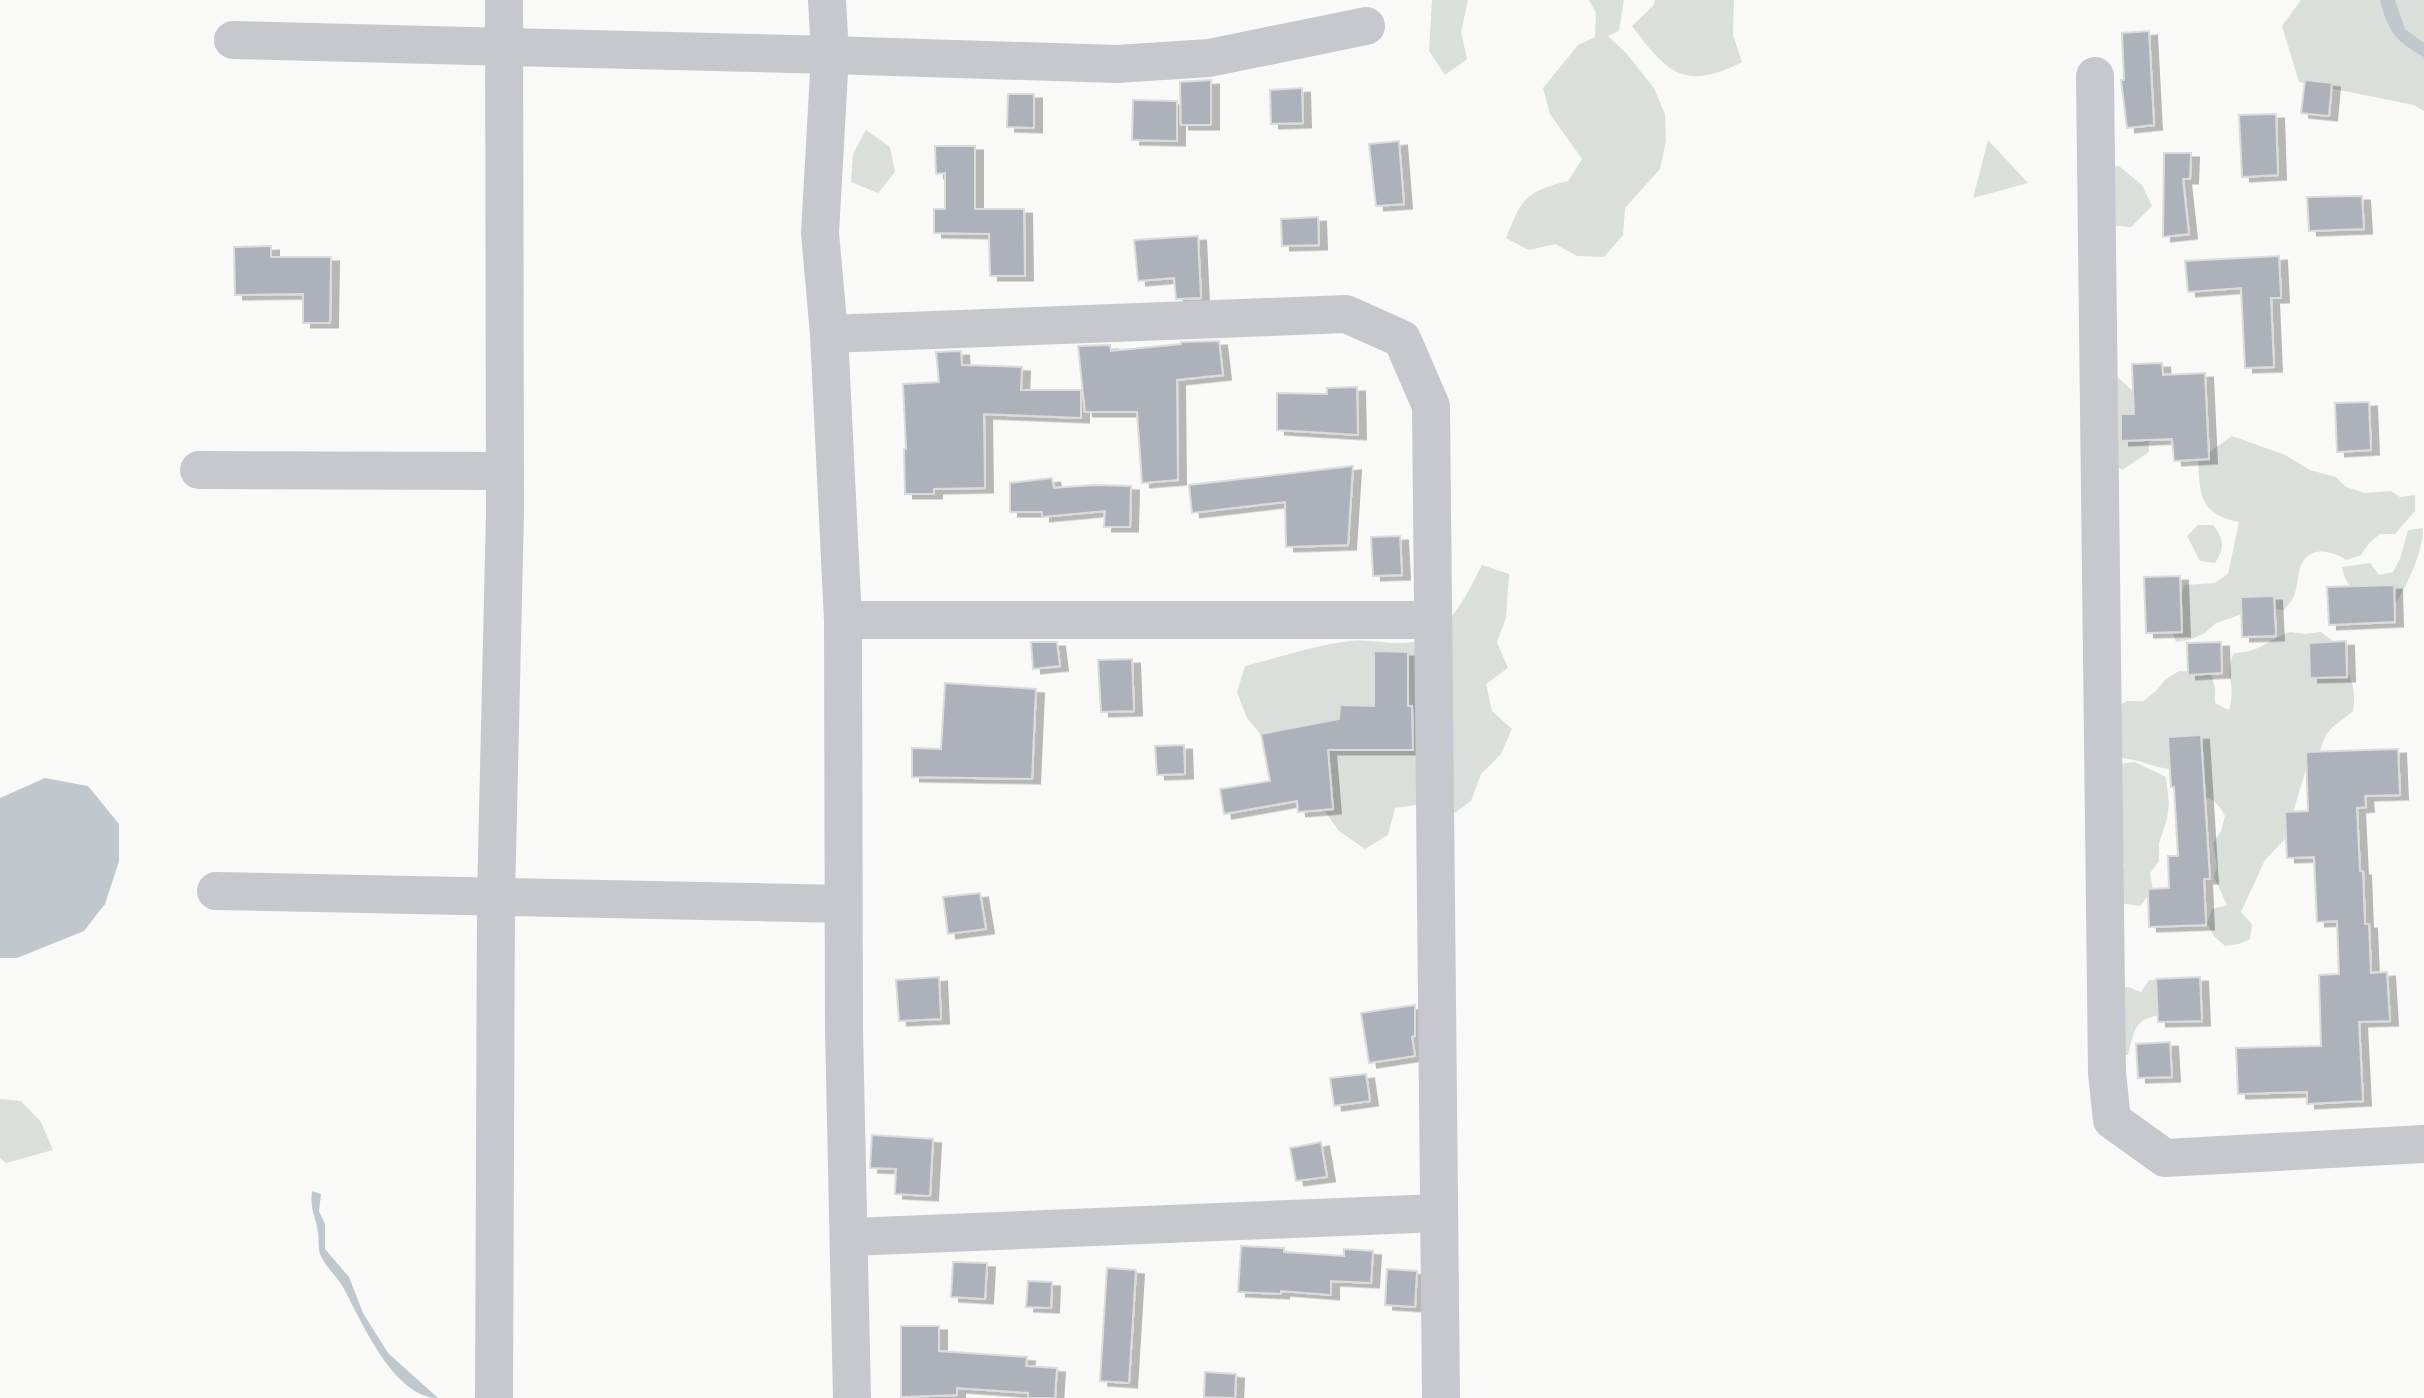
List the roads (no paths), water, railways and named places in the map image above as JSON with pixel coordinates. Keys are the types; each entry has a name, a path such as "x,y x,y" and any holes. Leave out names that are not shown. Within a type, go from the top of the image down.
{"street":[{"path":"494,1398 496,898 505,471 504,0"},
{"path":"827,0 830,55 820,233 829,334 843,620 843,904 852,1398"},
{"path":"233,40 1117,64 1209,58 1366,26"},
{"path":"2095,76 2107,1073 2112,1120 2165,1158 2424,1144"},
{"path":"829,334 1346,314 1402,339 1431,407 1441,1398"},
{"path":"199,470 505,471"},
{"path":"843,620 1433,620"},
{"path":"216,891 843,904"},
{"path":"849,1237 1439,1213"}]}
